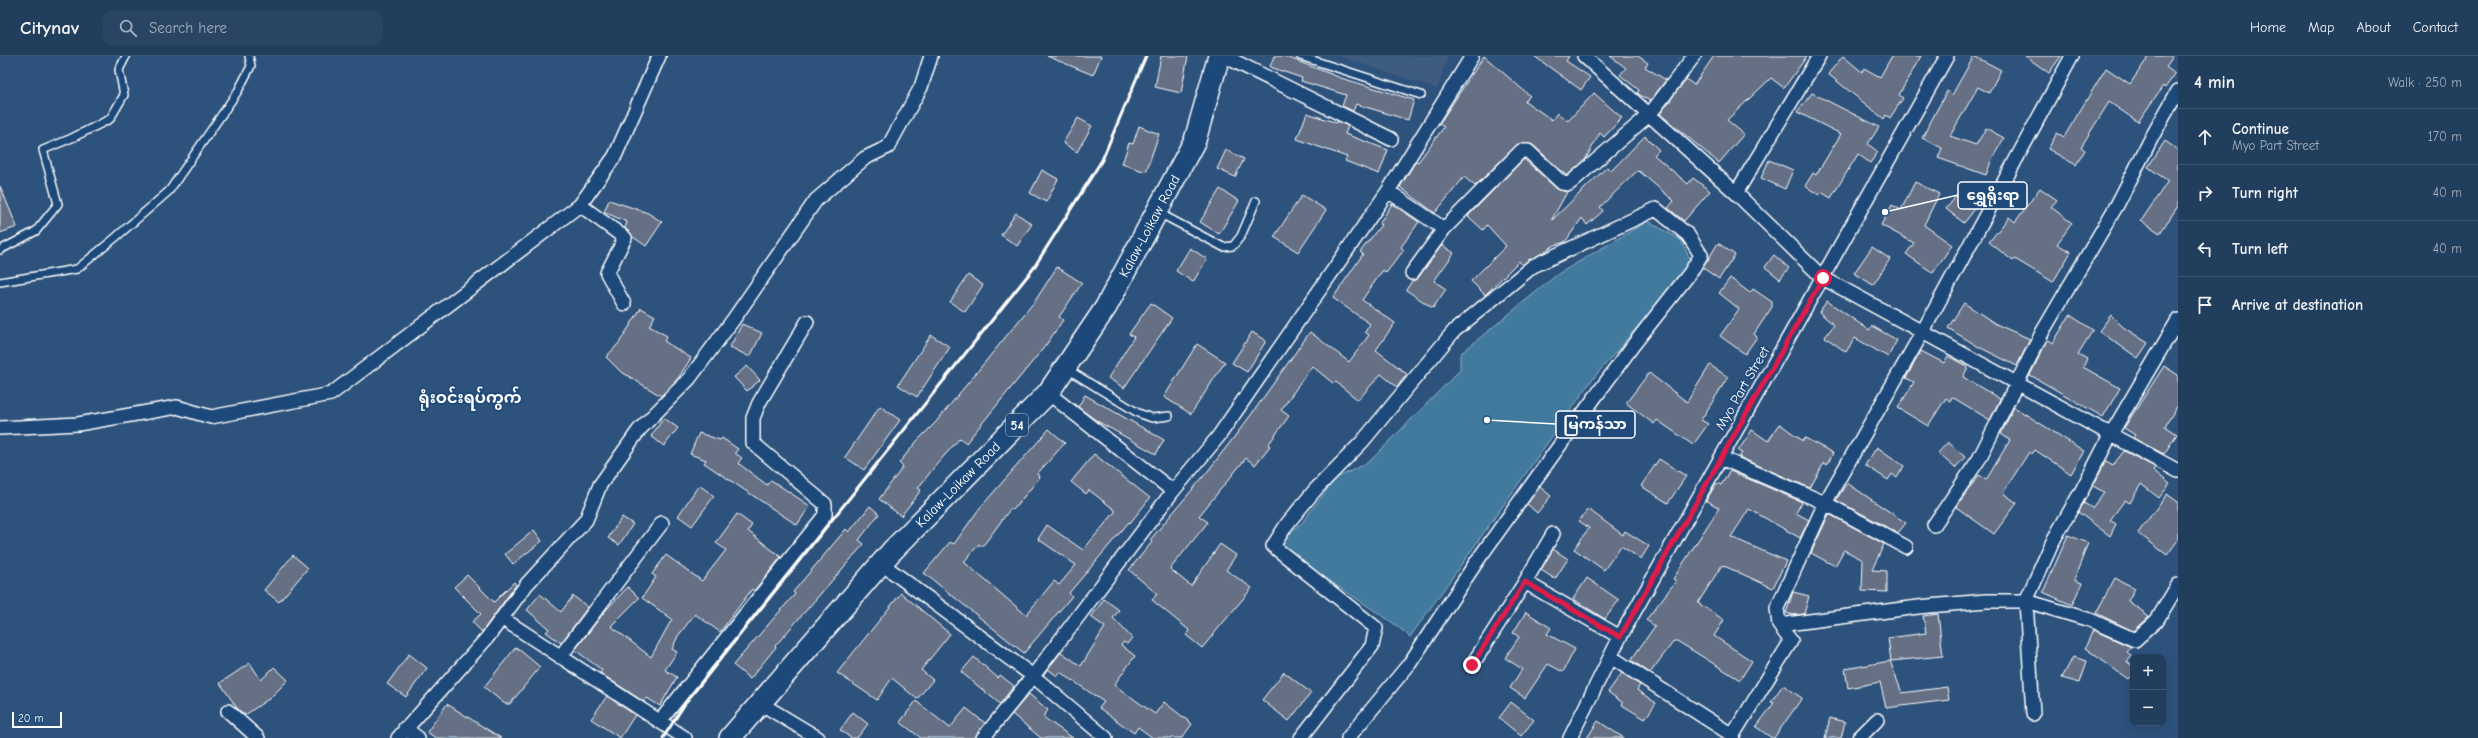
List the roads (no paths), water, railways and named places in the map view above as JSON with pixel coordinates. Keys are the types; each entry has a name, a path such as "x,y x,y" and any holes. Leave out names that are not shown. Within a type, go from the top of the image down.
{"main road":[{"name":"Kalaw-Loikaw Road","path":"730,738 882,564 1048,392 1106,307 1195,140 1219,56"}],"street":[{"path":"0,428 78,424 177,407 211,417 331,394 580,205 615,156 659,56"},
{"path":"418,738 401,733 503,619 527,584 586,520 600,485 639,430 689,379 733,320 816,200 866,158 888,147 921,87 931,56"},
{"path":"1224,56 1391,139"},
{"path":"983,738 1033,676 1173,491 1218,437 1388,191 1472,56"},
{"path":"1584,56 1736,193 1823,278 2178,471"},
{"path":"1412,273 1444,230 1521,151 1528,151 1562,183 1569,184 1650,114 1694,56"},
{"path":"1736,193 1819,56"},
{"name":"Myo Part Street","path":"1570,738 1620,637 1947,56"},
{"path":"1611,657 1732,737 1791,641 1779,625 1776,608 1825,503 1922,333 2072,56"},
{"path":"1934,525 1978,459 2018,384 2043,331 2117,205 2149,142 2178,91"},
{"path":"1388,191 1444,230"},
{"path":"580,205 625,238 607,273 624,304"},
{"path":"1301,738 1372,646 1376,628 1273,546 1287,524 1315,490 1362,442 1454,331 1533,266 1656,209 1688,235 1701,255 1690,273 1634,344 1555,451 1477,561 1410,663 1348,738"},
{"path":"2033,714 2026,601 2054,539 2082,490 2111,434 2178,320"},
{"path":"660,721 825,515 825,504 753,443 753,418 759,403 807,322"},
{"path":"1048,392 1173,491"},
{"path":"1721,458 1825,503 1906,547"},
{"path":"560,657 662,523"},
{"path":"1472,665 1525,582 1553,534"},
{"path":"882,564 1033,676 1106,738"},
{"path":"1525,582 1620,637"},
{"path":"1779,625 1918,607 2026,601 2090,620 2135,640 2157,620 2178,585"},
{"path":"503,619 685,738"},
{"path":"760,703 818,738"},
{"path":"228,711 258,738"},
{"path":"1859,738 1877,720"}],"lane":[{"path":"0,281 77,269 169,191 238,92 251,66 249,56"},
{"path":"1300,56 1422,95"},
{"path":"0,250 36,231 58,204 43,150 72,138 110,119 124,95 119,70 125,58"},
{"path":"1157,212 1223,248 1233,246 1241,236 1256,201"},
{"path":"1065,368 1138,413 1152,418 1169,416"}],"railway":[{"path":"663,738 686,702 1033,269 1102,160 1146,56"}],"place":[{"name":"ရွှေရိုးရာ","path":"1885,212"},
{"name":"မြကန်သာ","path":"1487,420"}],"district":[{"name":"ရုံးဝင်းရပ်ကွက်","path":"470,397"}]}
